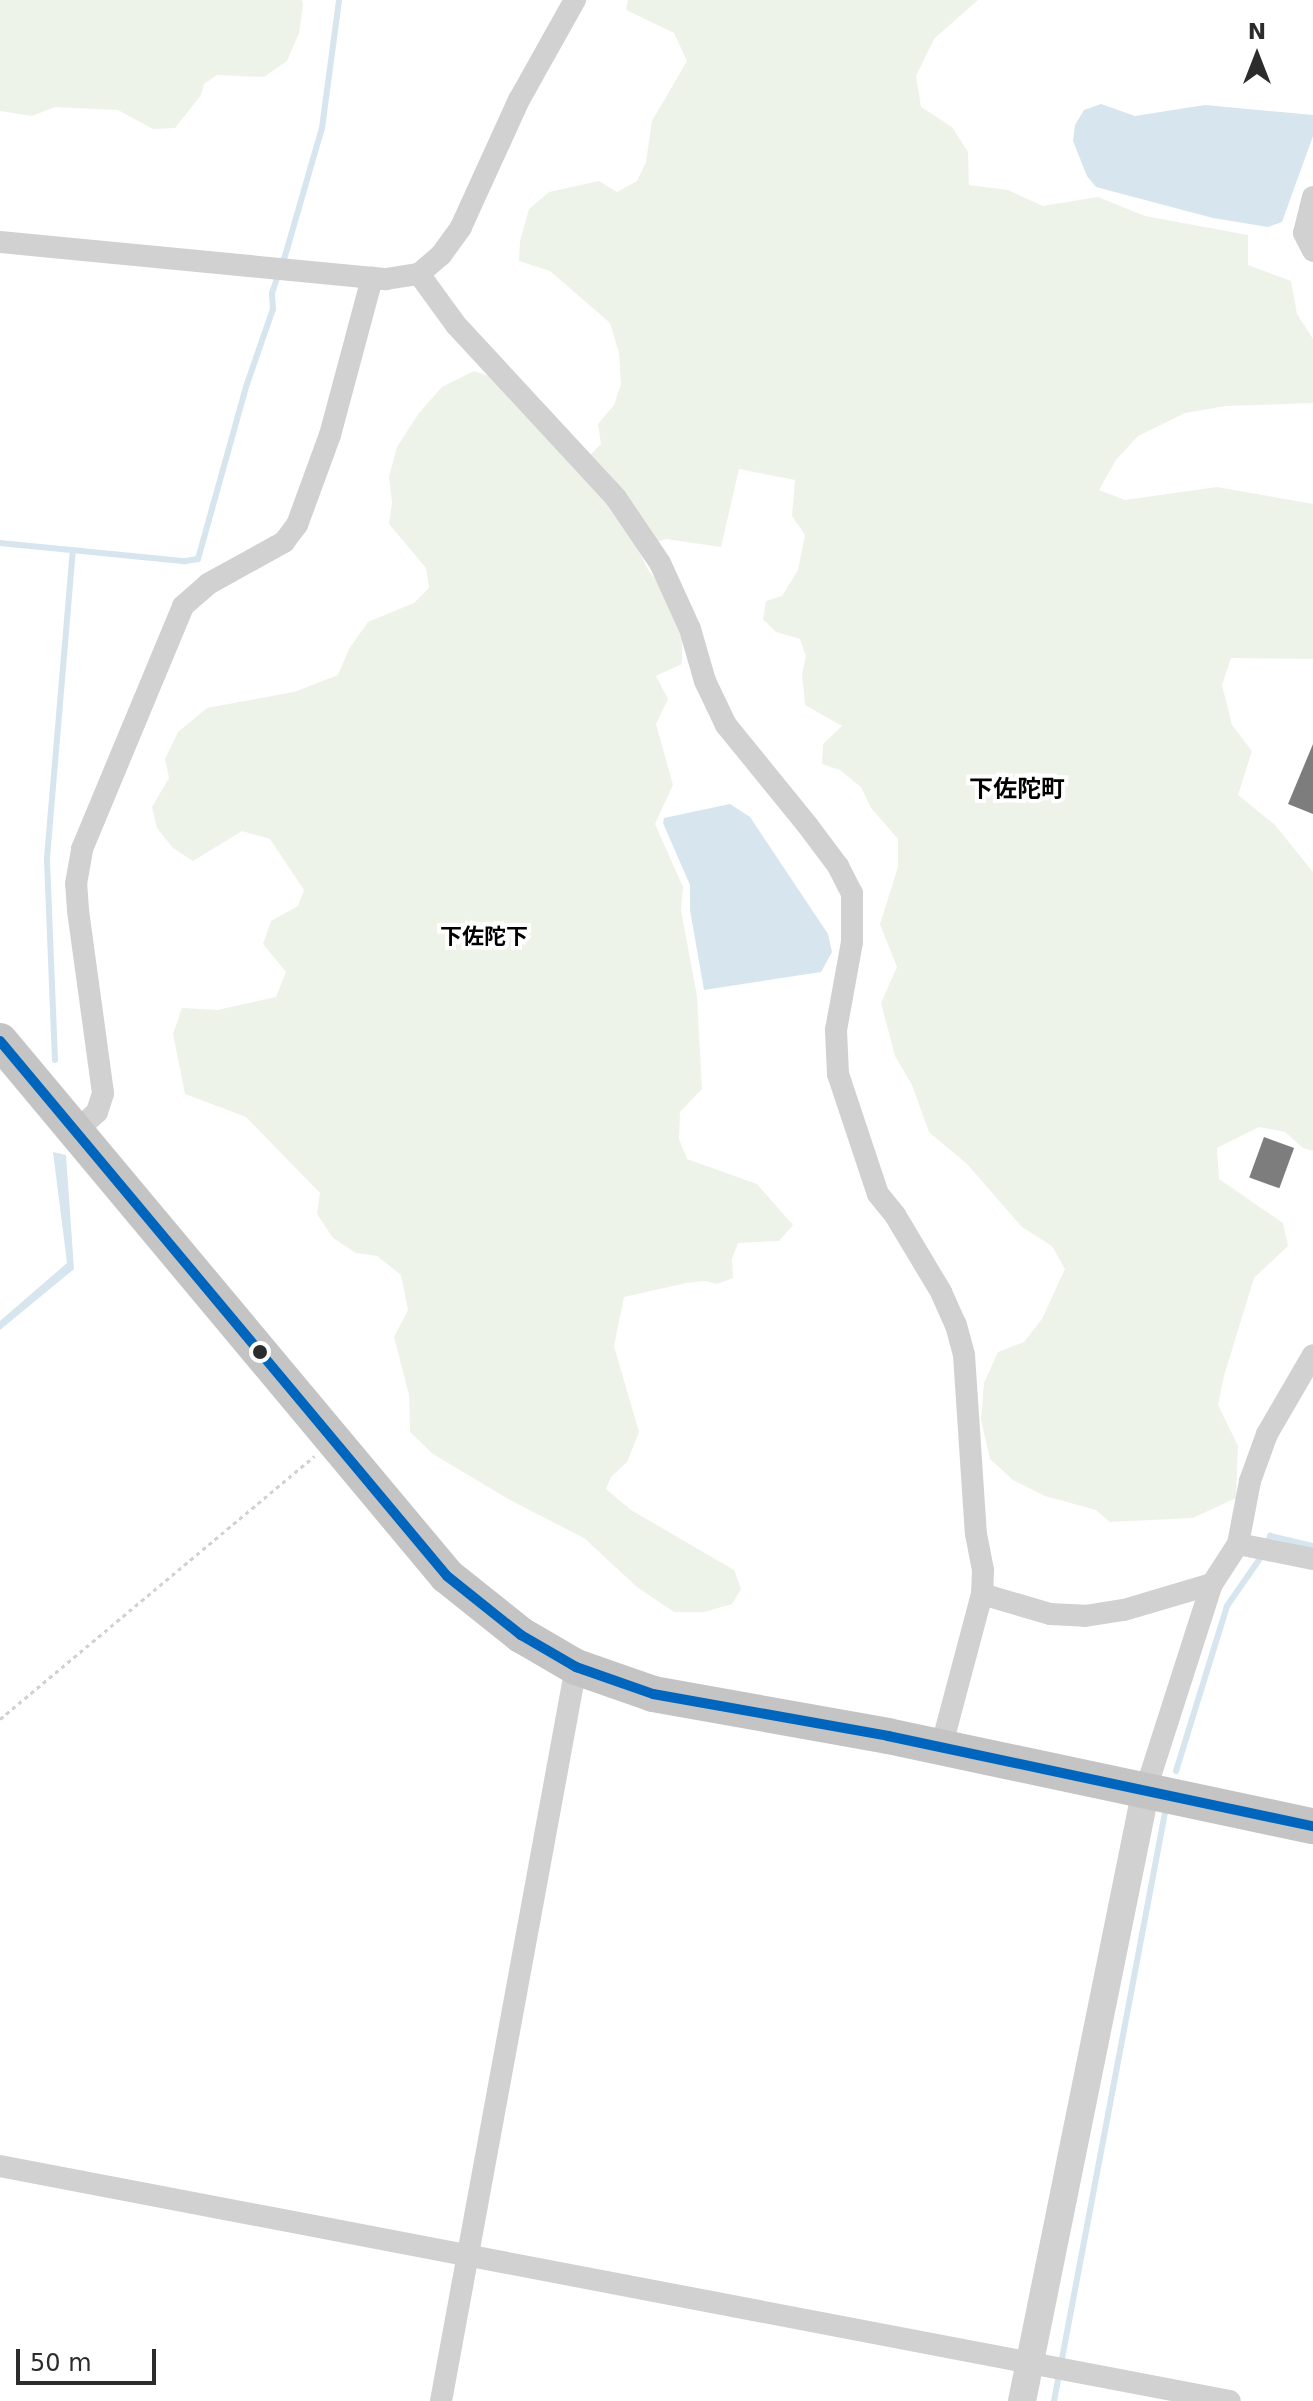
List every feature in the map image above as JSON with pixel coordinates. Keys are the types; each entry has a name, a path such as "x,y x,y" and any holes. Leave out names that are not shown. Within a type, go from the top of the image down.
{"main road":[{"path":"0,1041 447,1576 521,1635 576,1667 653,1694 941,1748 1313,1826"}],"street":[{"path":"0,242 372,278 406,279 419,274 441,255 461,227 519,100 575,0"},
{"path":"1313,197 1304,233 1313,251"},
{"path":"419,274 456,325 616,498 660,563 690,629 705,681 726,725 808,826 852,893 852,942 836,1030 838,1074 878,1194 895,1215 956,1325 964,1355 976,1534 983,1570 982,1594 941,1748"},
{"path":"76,1131 97,1112 103,1093 78,910 76,884 82,849 183,606 208,584 277,548 297,525 330,435 372,278"},
{"path":"1022,2401 1146,1789 1212,1584 1238,1544 1250,1481 1267,1434 1313,1355"},
{"path":"1238,1544 1313,1559"},
{"path":"982,1594 1050,1614 1085,1616 1124,1610 1212,1584"},
{"path":"441,2401 576,1667"},
{"path":"0,2166 1230,2401"}],"path":[{"path":"0,1719 332,1441"}],"shaded area":[{"path":"0,0 302,0 303,5 299,33 287,61 264,77 217,75 204,84 201,95 175,128 153,129 118,110 55,107 32,116 0,111"},
{"path":"628,0 978,0 934,39 916,76 921,107 952,127 968,152 969,185 1008,190 1043,206 1098,197 1145,216 1248,235 1248,265 1291,281 1297,314 1313,339 1313,403 1226,406 1185,413 1138,436 1116,460 1099,490 1125,500 1217,487 1313,504 1313,659 1231,658 1222,685 1232,725 1252,751 1238,795 1275,825 1313,872 1313,1151 1303,1148 1285,1132 1259,1127 1217,1148 1219,1179 1283,1223 1288,1246 1254,1278 1218,1405 1238,1446 1236,1498 1193,1518 1110,1522 1096,1510 1045,1496 1013,1480 990,1459 981,1420 984,1383 998,1352 1024,1342 1042,1319 1065,1269 1052,1246 1022,1227 967,1164 929,1132 912,1085 895,1056 881,1003 897,967 880,924 898,867 898,839 871,808 861,787 840,770 822,764 823,744 842,726 805,705 802,674 806,656 800,639 776,632 763,619 766,601 782,596 798,570 805,535 792,516 795,480 739,469 721,547 666,539 638,549 664,591 682,640 682,664 656,676 668,699 656,724 673,785 655,824 683,887 681,910 697,996 702,1089 680,1112 679,1139 687,1159 757,1184 793,1225 779,1241 738,1243 732,1259 733,1278 717,1284 705,1281 686,1283 624,1297 614,1346 639,1432 627,1462 611,1477 606,1489 631,1510 734,1570 741,1589 732,1604 704,1612 674,1612 637,1587 584,1538 510,1500 433,1454 410,1432 409,1395 394,1337 408,1310 401,1275 377,1256 356,1253 333,1238 317,1214 320,1193 246,1117 185,1094 173,1034 182,1008 217,1010 276,997 286,972 263,944 271,921 298,906 304,890 270,839 242,831 193,861 173,848 157,828 152,807 169,778 165,759 178,732 207,708 294,692 338,675 349,649 368,622 414,603 429,588 426,568 389,524 392,502 389,477 397,447 419,413 442,387 474,371 495,378 581,464 601,444 598,424 614,405 621,384 619,353 610,323 550,271 519,261 520,241 529,209 549,192 599,181 617,192 637,181 646,162 652,121 687,61 674,33 626,10"},
{"path":"1101,104 1135,116 1205,105 1313,115 1313,136 1282,222 1268,227 1213,218 1096,187 1087,176 1073,141 1075,125 1084,110"},
{"path":"730,804 750,817 828,934 832,952 821,972 704,990 690,910 690,885 663,823 664,818"},
{"path":"53,1152 66,1155 74,1269 0,1330 0,1321 67,1263"}],"building":[{"path":"1313,744 1313,814 1288,804"},
{"path":"1264,1137 1294,1148 1279,1188 1249,1177"}],"waterway":[{"path":"283,263 322,128 339,0"},
{"path":"0,543 185,561 198,559 247,384 273,309 272,293 279,273"},
{"path":"55,1060 47,858 73,550"},
{"path":"1267,1544 1270,1536 1313,1546"},
{"path":"1176,1771 1227,1606 1263,1554"},
{"path":"1054,2401 1166,1807"}],"transit line":[{"path":"0,1041 447,1576 521,1635 576,1667 653,1694 888,1736 1313,1826"}],"district":[{"name":"下佐陀町","path":"1017,790"},
{"name":"下佐陀下","path":"484,937"}]}
